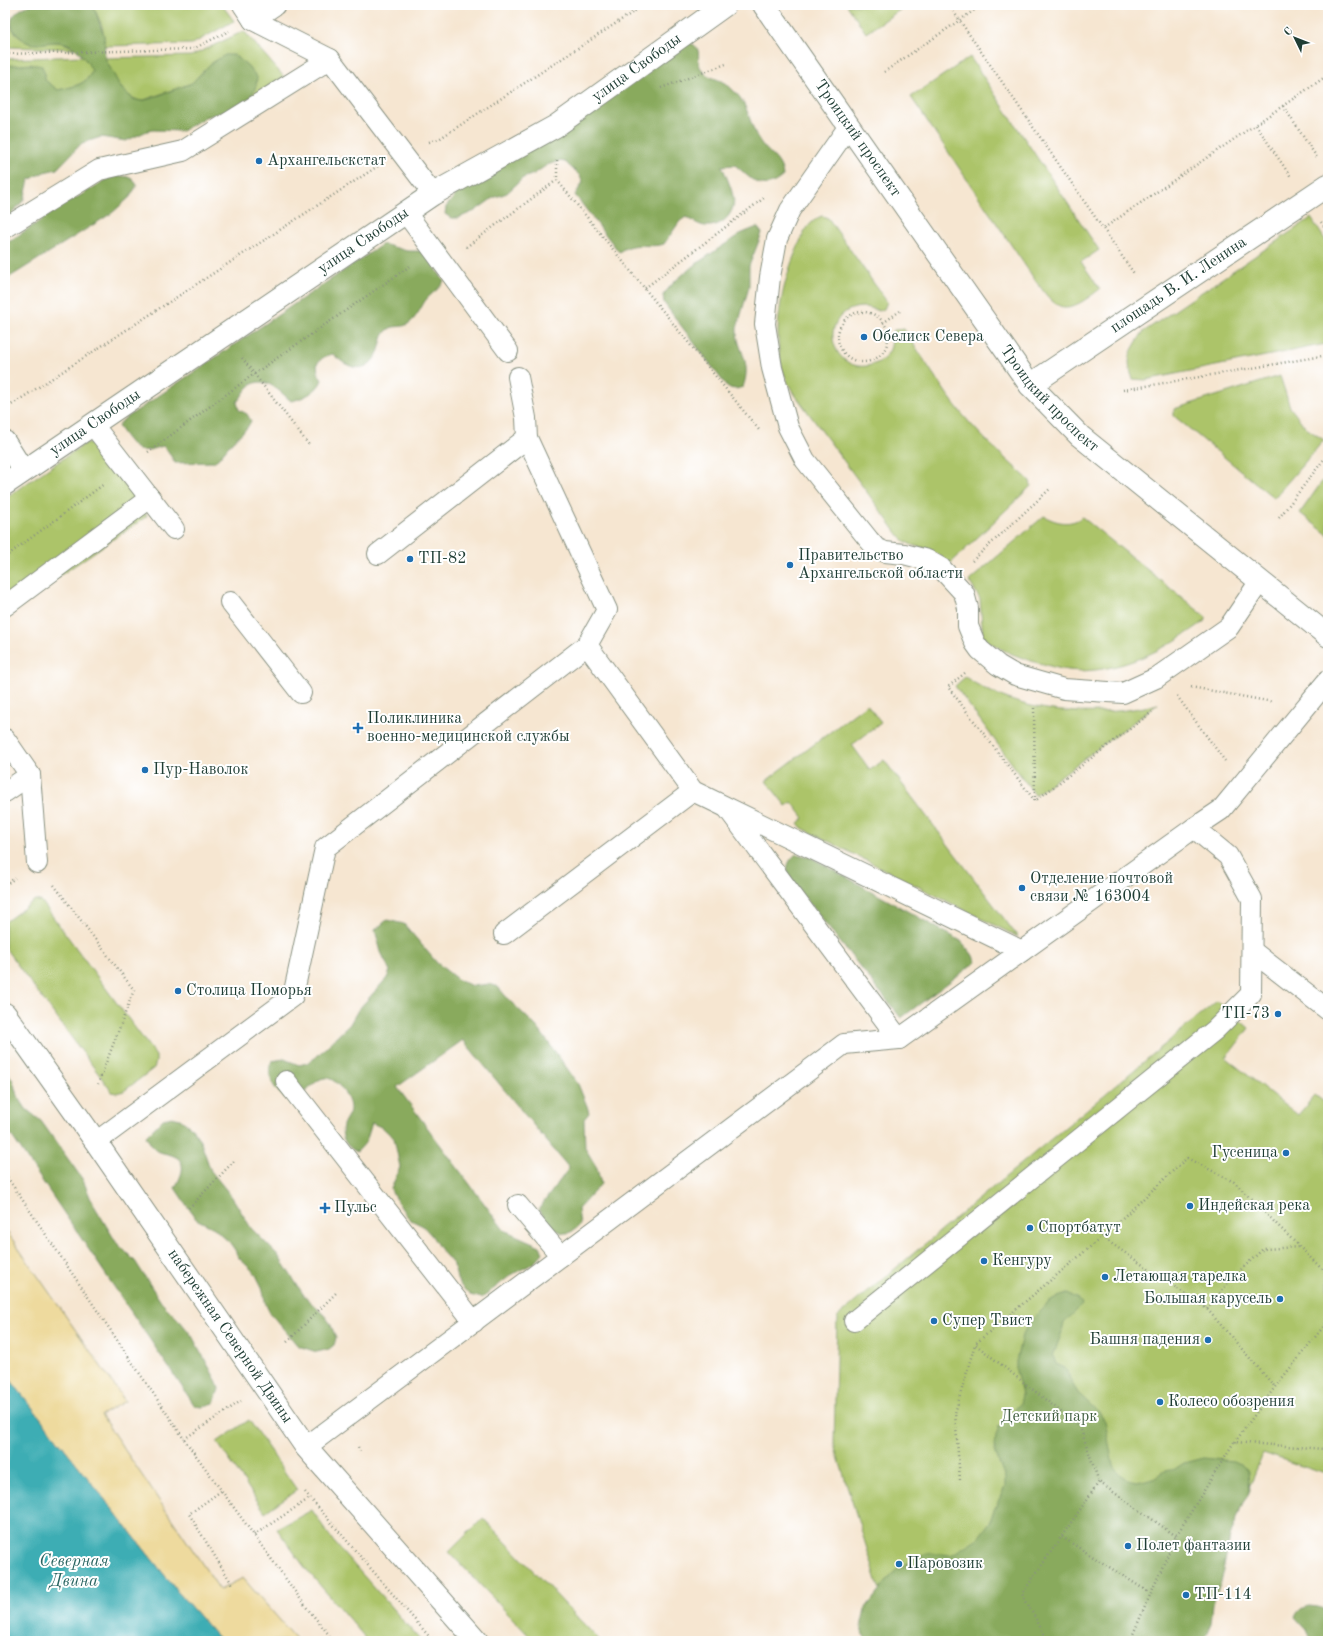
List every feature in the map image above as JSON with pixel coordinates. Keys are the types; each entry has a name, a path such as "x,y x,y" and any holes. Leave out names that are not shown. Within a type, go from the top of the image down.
{"street":[{"name":"улица Свободы","path":"5,484 432,194 556,126 725,5"},
{"name":"Троицкий проспект","path":"764,5 1030,385 1080,436 1328,636"},
{"name":"площадь В. И. Ленина","path":"1030,385 1328,185"},
{"name":"набережная Северной Двины","path":"5,1014 96,1142 306,1447 478,1641"}],"lane":[{"path":"248,12 275,5"},
{"path":"248,12 330,59 432,194"},
{"path":"5,228 99,170 183,151 330,59"},
{"path":"849,126 790,210 777,238 770,277 765,324 772,368 788,428 806,460 876,548 885,552 904,554 927,560 941,568 964,594 968,608 968,626 971,635 980,650 998,665 1015,676 1064,689 1123,693 1156,678 1229,627 1260,581"},
{"path":"406,213 508,351"},
{"path":"96,1142 293,996 325,848 587,645 607,610 527,438 518,377"},
{"path":"93,425 174,529"},
{"path":"378,554 527,438"},
{"path":"5,441 24,471"},
{"path":"5,606 150,498"},
{"path":"230,602 301,693"},
{"path":"587,645 693,791 1022,951"},
{"path":"306,1447 844,1044 900,1039 1221,810 1328,680"},
{"path":"5,739 30,775 37,863"},
{"path":"5,792 30,775"},
{"path":"504,934 693,791"},
{"path":"726,807 900,1039"},
{"path":"854,1321 1215,1030 1232,1015 1251,994 1252,899 1228,856 1194,828"},
{"path":"1252,951 1328,1010"},
{"path":"286,1081 474,1322"},
{"path":"518,1205 561,1256"}],"path":[{"path":"5,409 399,151 440,139 644,5"},
{"path":"949,5 1135,275"},
{"path":"884,72 982,5"},
{"path":"5,54 193,49 248,12"},
{"path":"660,88 726,64"},
{"path":"1104,228 1328,75"},
{"path":"1283,106 1316,156"},
{"path":"1256,125 1288,174"},
{"path":"556,126 557,180 760,431"},
{"path":"5,557 254,374 411,266 443,263 557,180"},
{"path":"645,288 769,194"},
{"path":"883,323 900,311"},
{"path":"860,312 877,317 883,323 887,330 888,339 882,354 875,359 866,362 850,358 844,352 840,344 839,335 845,319 860,312"},
{"path":"224,336 309,445"},
{"path":"1123,390 1328,355"},
{"path":"1279,518 1328,454"},
{"path":"952,580 1051,488"},
{"path":"1156,678 1187,686 1304,708"},
{"path":"1033,682 1035,801"},
{"path":"5,885 37,863 134,990 98,1084"},
{"path":"960,1480 955,1413 975,1344 1102,1237 1187,1158 1234,1182 1328,1275"},
{"path":"189,1208 236,1160"},
{"path":"5,1174 184,1439 307,1608 334,1641"},
{"path":"1102,1237 1207,1309 1275,1387"},
{"path":"1207,1309 1231,1280 1263,1249 1300,1247"},
{"path":"287,1342 337,1292"},
{"path":"1130,1641 1176,1536 1234,1442 1275,1387 1328,1321"},
{"path":"975,1344 1080,1427 1099,1482 1176,1536"},
{"path":"184,1439 242,1401"},
{"path":"1234,1442 1324,1449 1328,1444"},
{"path":"358,1447 360,1451"},
{"path":"1048,1641 1022,1594 1099,1482"},
{"path":"222,1491 190,1514 232,1584"},
{"path":"254,1535 310,1498"},
{"path":"1062,1536 1150,1593"}],"green space":[{"path":"29,5 93,5 104,35 105,58 121,88 133,99 141,101 149,99 192,83 210,64 225,55 234,55 247,65 257,77 256,86 252,95 247,100 233,109 205,117 182,131 153,130 147,131 126,141 101,137 82,143 57,169 44,172 29,180 24,200 8,217 5,217 5,65 42,66 45,74 45,80 58,90 78,85 90,76 92,71 82,56 72,46 63,42 38,44 29,43 22,39 14,31 11,22 12,18 15,14"},
{"path":"93,5 134,5 135,7 139,5 222,5 234,21 192,44 105,46 102,26"},
{"path":"847,5 907,5 866,33"},
{"path":"5,15 13,29 21,38 28,42 58,42 66,44 74,49 5,47"},
{"path":"244,31 284,77 247,100 256,77 247,65 210,64 192,83 141,101 128,95 123,90 118,84 105,58 191,56"},
{"path":"682,41 695,46 698,52 700,65 704,72 726,84 740,98 747,110 757,137 775,158 782,170 783,176 776,182 763,184 752,179 735,165 722,166 731,188 734,201 731,212 720,223 706,226 700,225 686,217 680,221 664,244 653,246 631,246 619,252 575,195 583,182 580,176 565,162 559,161 547,165 534,174 523,178 507,193 493,198 475,211 458,218 451,218 445,214 446,207 456,194"},
{"path":"82,56 90,65 92,71 90,76 78,85 58,90 44,80 45,74 31,64 14,66 5,65 5,59"},
{"path":"970,57 1099,250 1081,262 1100,289 1085,300 1073,306 1061,307 1056,304 1037,283 911,97"},
{"path":"114,176 127,177 135,182 137,185 130,197 112,213 5,280 5,243 68,202"},
{"path":"822,216 828,218 887,302 884,309 879,311 866,307 848,310 837,321 833,331 833,341 836,350 842,358 850,363 860,366 871,365 878,362 885,358 890,350 894,330 904,329 940,384 963,415 987,441 1030,481 1031,486 951,563 935,552 912,545 900,537 793,392 785,376 780,359 778,321 785,283 803,234 813,221"},
{"path":"1311,218 1328,244 1328,307 1326,317 1326,344 1145,380 1133,379 1129,365 1130,354 1143,332"},
{"path":"757,227 762,233 749,266 749,287 737,328 737,336 745,362 746,378 743,387 736,389 728,388 664,303 663,295 674,282 693,266 740,234"},
{"path":"383,244 407,251 425,251 444,281 440,287 425,301 412,321 404,326 391,328 386,332 382,339 378,353 366,366 361,368 349,366 333,354 325,356 317,364 318,373 322,380 317,388 310,394 291,401 273,386 268,384 257,382 251,385 237,402 239,410 247,414 251,421 247,428 232,442 218,459 213,462 175,463 168,451 163,446 148,450 139,450 133,446 118,426 123,420"},
{"path":"1280,376 1290,407 1306,428 1324,440 1274,498 1174,416 1174,409"},
{"path":"86,443 92,443 101,451 147,516 5,613 5,498"},
{"path":"1328,473 1328,535 1300,513"},
{"path":"1044,516 1058,522 1073,522 1082,517 1206,617 1206,620 1159,650 1141,658 1105,669 1086,671 1064,669 1038,663 1009,653 989,642 983,638 980,599 969,581"},
{"path":"965,677 1003,697 1040,708 1059,711 1120,711 1158,704 1035,795 955,686"},
{"path":"867,704 881,723 852,745 870,770 884,760 1018,937 802,828 798,823 804,818 792,802 786,806 766,781"},
{"path":"796,854 810,857 961,941 972,954 976,962 901,1018 792,882 788,874 788,864"},
{"path":"35,900 42,902 156,1056 154,1068 124,1091 116,1093 112,1092 5,948 5,922"},
{"path":"387,920 404,924 437,963 457,979 472,986 490,984 498,987 537,1027 559,1057 578,1084 589,1113 584,1119 585,1148 597,1168 601,1184 578,1209 580,1225 573,1231 567,1233 557,1230 538,1210 569,1168 463,1040 397,1087 504,1230 540,1246 543,1253 534,1263 511,1275 482,1298 470,1295 460,1285 454,1265 423,1226 411,1220 406,1215 393,1195 391,1189 400,1167 394,1138 383,1128 372,1123 366,1142 357,1152 353,1150 347,1144 342,1134 343,1125 350,1108 348,1099 338,1084 329,1078 324,1078 318,1080 303,1093 285,1098 277,1091 270,1076 270,1066 272,1061 284,1059 299,1065 307,1063 315,1058 350,1024 358,1010 387,978 390,971 381,952 375,930"},
{"name":"Детский парк","path":"1217,1001 1249,1028 1226,1058 1298,1115 1315,1095 1328,1105 1328,1475 1263,1453 1209,1586 896,1641 834,1444 837,1317"},
{"path":"5,1067 13,1081 17,1095 26,1109 41,1121 83,1180 92,1202 116,1242 135,1261 161,1302 180,1321 192,1336 217,1382 219,1389 214,1403 202,1407 195,1406 5,1126"},
{"path":"172,1117 180,1119 193,1129 201,1143 211,1171 232,1197 251,1228 277,1254 305,1297 324,1315 330,1323 336,1338 334,1345 329,1349 317,1352 298,1346 270,1313 266,1305 262,1287 255,1273 238,1257 230,1243 214,1228 196,1219 175,1188 182,1171 182,1163 172,1155 156,1150 146,1136 163,1119"},
{"path":"1067,1294 1077,1298 1082,1305 1064,1323 1053,1356 1056,1364 1065,1368 1078,1393 1099,1413 1105,1421 1113,1466 1127,1480 1136,1482 1146,1480 1156,1477 1165,1471 1175,1469 1184,1463 1203,1458 1233,1461 1242,1465 1248,1472 1250,1490 1242,1504 1230,1537 1223,1571 1213,1603 1211,1623 1203,1641 870,1641 863,1635 861,1627 865,1609 894,1572 921,1555 930,1553 951,1555 978,1538 990,1522 1005,1487 1005,1478 994,1446 996,1437 999,1426 1020,1404 1022,1395 1016,1371 1016,1362 1022,1335 1033,1318 1048,1303"},
{"path":"249,1420 297,1490 265,1512 217,1442"},
{"path":"312,1510 333,1541 421,1641 368,1641 306,1569 277,1529"},
{"path":"483,1518 600,1641 534,1641 449,1552"},
{"path":"1309,1606 1318,1607 1328,1611 1328,1641 1311,1641 1306,1630 1295,1618 1300,1610"}],"sand":[{"path":"5,1229 125,1401 101,1415 220,1590 243,1578 298,1641 221,1641 177,1591 5,1373"}],"water":[{"name":"Северная Двина","path":"5,1373 177,1591 221,1641 5,1641"}],"place":[{"name":"Архангельскстат","path":"259,161"},
{"name":"Обелиск Севера","path":"864,337"},
{"name":"ТП-82","path":"410,559"},
{"name":"Правительство Архангельской области","path":"790,565"},
{"name":"Поликлиника военно-медицинской службы","path":"358,728"},
{"name":"Пур-Наволок","path":"145,770"},
{"name":"Отделение почтовой связи № 163004","path":"1022,888"},
{"name":"Столица Поморья","path":"178,991"},
{"name":"ТП-73","path":"1278,1014"},
{"name":"Гусеница","path":"1286,1153"},
{"name":"Индейская река","path":"1190,1206"},
{"name":"Пульс","path":"325,1208"},
{"name":"Спортбатут","path":"1030,1228"},
{"name":"Кенгуру","path":"984,1261"},
{"name":"Летающая тарелка","path":"1105,1277"},
{"name":"Большая карусель","path":"1280,1299"},
{"name":"Супер Твист","path":"934,1321"},
{"name":"Башня падения","path":"1208,1340"},
{"name":"Колесо обозрения","path":"1160,1402"},
{"name":"Полет фантазии","path":"1128,1546"},
{"name":"Паровозик","path":"899,1564"},
{"name":"ТП-114","path":"1186,1595"}]}
